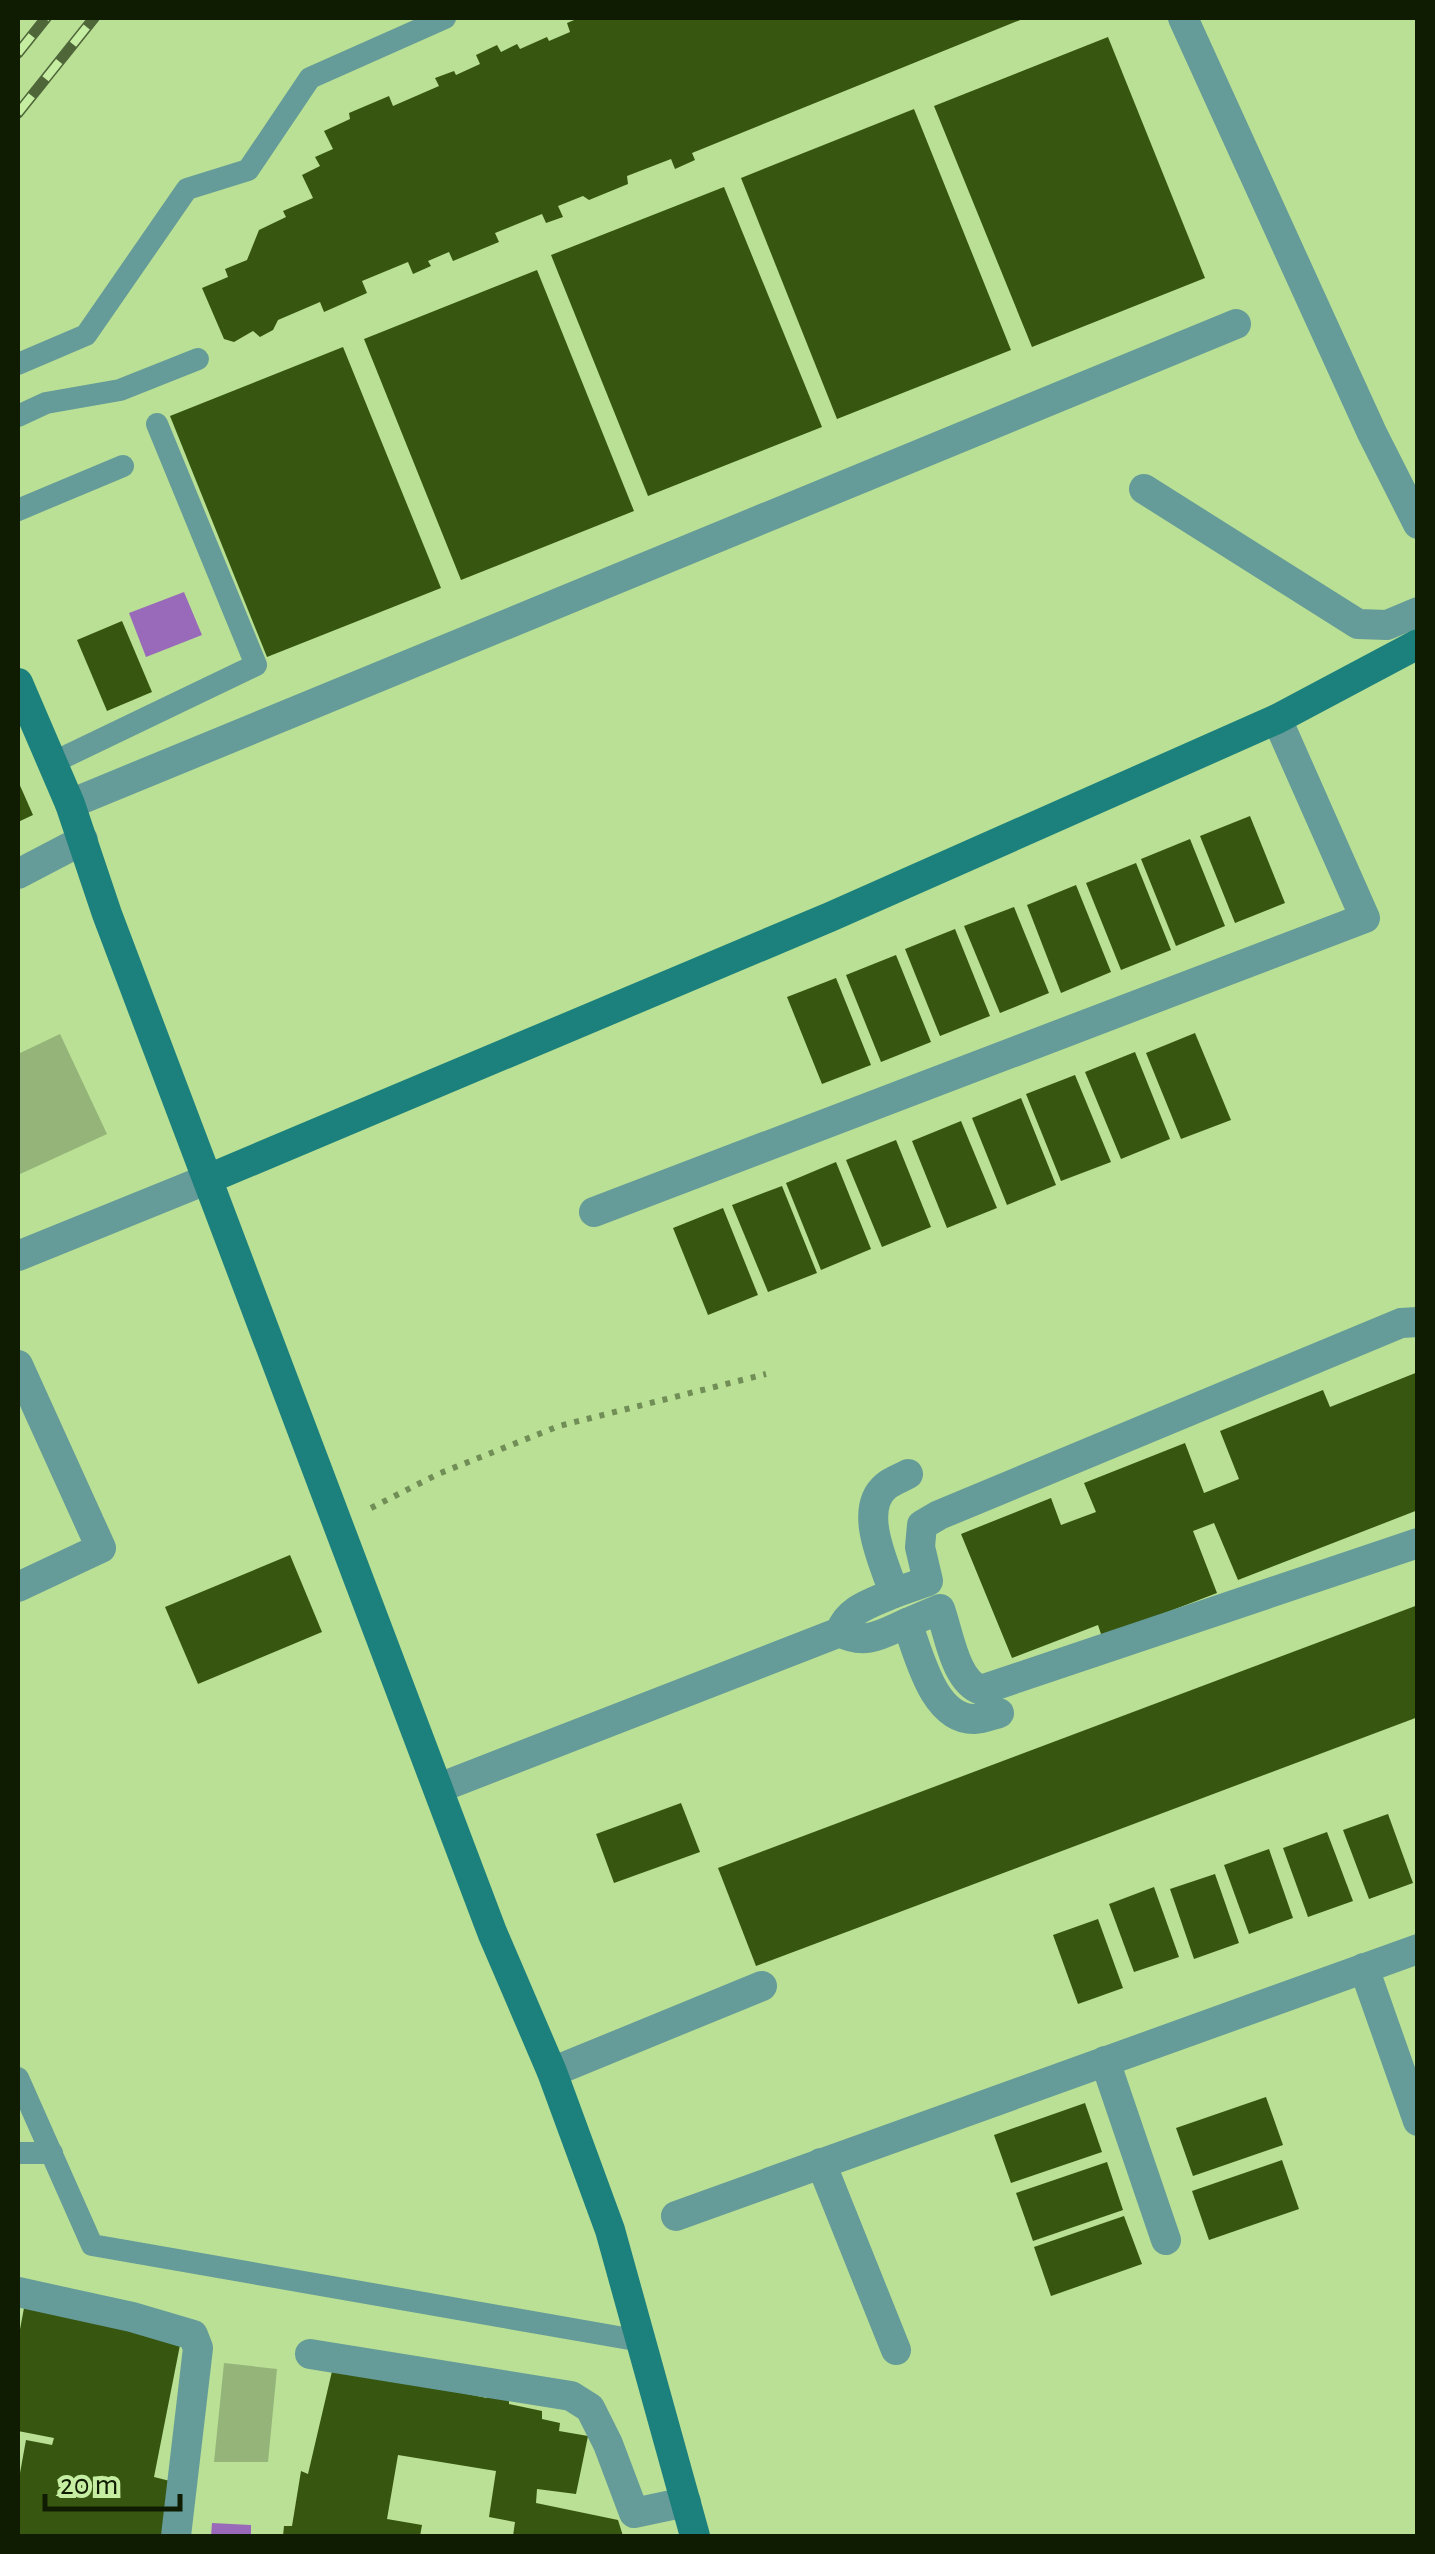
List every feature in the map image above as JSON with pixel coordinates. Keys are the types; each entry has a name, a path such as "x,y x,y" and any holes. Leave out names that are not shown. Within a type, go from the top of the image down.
{"street":[{"path":"1184,18 1372,433 1418,524"},
{"path":"70,804 1236,324"},
{"path":"1144,489 1358,624 1387,626 1418,612"},
{"path":"18,1256 208,1180 830,917 1277,720 1418,644"},
{"path":"18,682 70,804 107,914 492,1932 552,2072 610,2230 695,2536"},
{"path":"594,1212 1365,918 1277,720"},
{"path":"18,874 83,840"},
{"path":"1418,1322 1400,1324 939,1515 922,1525 920,1547 928,1581 963,1676 970,1686 982,1690 1418,1543"},
{"path":"18,1365 101,1548 18,1587"},
{"path":"894,1594 875,1532 874,1503 885,1486 908,1474"},
{"path":"439,1788 840,1632 853,1612 928,1581"},
{"path":"840,1632 854,1640 864,1640 940,1610"},
{"path":"907,1624 936,1695 954,1713 973,1720 999,1713"},
{"path":"676,2216 1418,1949"},
{"path":"1364,1968 1418,2121"},
{"path":"552,2072 762,1986"},
{"path":"1105,2060 1166,2240"},
{"path":"821,2163 896,2350"},
{"path":"18,2292 132,2316 193,2335 198,2348 176,2536"},
{"path":"310,2354 571,2396 590,2408 638,2525 686,2502"}],"lane":[{"path":"18,364 86,335 188,189 248,170 310,78 445,18"},
{"path":"18,416 46,403 120,390 198,359"},
{"path":"52,763 256,666 157,424"},
{"path":"18,510 123,466"},
{"path":"18,2078 92,2246 641,2341"},
{"path":"18,2153 52,2154"}],"path":[{"path":"337,1519 381,1504 438,1474 559,1426 766,1374"}],"green space":[{"path":"60,1034 107,1134 18,1175 18,1054"},
{"path":"224,2363 277,2369 268,2462 214,2462"}],"shaded area":[{"path":"184,592 202,635 146,657 129,613"},
{"path":"212,2523 251,2525 251,2536 211,2536"}],"building":[{"path":"579,18 1025,18 692,153 695,160 675,169 671,159 627,176 628,184 589,200 583,196 558,206 563,217 546,223 542,214 495,233 499,242 453,261 449,252 428,261 431,266 413,274 408,262 362,281 367,293 324,312 320,302 278,320 273,330 260,337 253,331 234,342 224,339 202,288 228,277 225,269 247,260 259,230 286,217 283,211 313,198 302,175 320,166 315,157 333,149 324,131 350,119 349,113 389,96 393,106 439,86 435,78 454,71 456,75 480,64 476,55 497,45 501,52 517,44 520,49 570,32 567,23"},
{"path":"1108,37 1205,278 1032,347 934,106"},
{"path":"914,109 1011,350 837,419 741,178"},
{"path":"724,187 822,427 648,496 551,255"},
{"path":"537,270 634,511 461,580 364,339"},
{"path":"343,347 441,588 267,657 170,416"},
{"path":"122,621 152,692 107,711 77,640"},
{"path":"18,781 33,815 18,822"},
{"path":"1250,816 1285,903 1235,923 1200,836"},
{"path":"1190,839 1225,926 1176,946 1141,859"},
{"path":"1136,863 1171,950 1121,970 1086,883"},
{"path":"1076,885 1111,972 1061,993 1027,905"},
{"path":"1014,907 1049,993 1000,1013 964,926"},
{"path":"955,929 990,1016 940,1036 905,949"},
{"path":"896,955 931,1042 881,1062 846,975"},
{"path":"836,978 871,1065 822,1084 787,997"},
{"path":"1195,1033 1231,1120 1181,1139 1146,1053"},
{"path":"1135,1052 1170,1139 1121,1159 1085,1072"},
{"path":"1075,1075 1111,1162 1061,1181 1026,1094"},
{"path":"1021,1098 1056,1185 1007,1205 972,1118"},
{"path":"961,1121 997,1208 947,1228 912,1141"},
{"path":"896,1140 931,1227 882,1247 846,1160"},
{"path":"836,1162 871,1249 821,1270 786,1183"},
{"path":"782,1186 817,1273 768,1292 732,1205"},
{"path":"723,1208 758,1295 708,1315 673,1228"},
{"path":"1418,1372 1418,1510 1238,1580 1214,1523 1193,1531 1217,1593 1102,1637 1098,1625 1012,1658 961,1534 1051,1498 1061,1525 1096,1512 1084,1483 1185,1443 1204,1493 1239,1479 1220,1431 1323,1390 1330,1407"},
{"path":"290,1555 322,1632 198,1684 165,1607"},
{"path":"1418,1605 1418,1717 756,1966 718,1868"},
{"path":"681,1803 700,1852 614,1883 596,1834"},
{"path":"1388,1814 1413,1883 1369,1899 1343,1830"},
{"path":"1327,1832 1353,1901 1308,1917 1283,1848"},
{"path":"1269,1849 1293,1918 1249,1934 1224,1865"},
{"path":"1215,1874 1239,1943 1194,1959 1170,1889"},
{"path":"1154,1887 1179,1957 1134,1972 1109,1904"},
{"path":"1098,1919 1123,1988 1078,2004 1053,1935"},
{"path":"1266,2097 1283,2145 1193,2176 1176,2128"},
{"path":"1085,2103 1102,2152 1011,2183 994,2135"},
{"path":"1282,2160 1299,2209 1209,2240 1192,2191"},
{"path":"1107,2162 1123,2210 1033,2241 1016,2193"},
{"path":"1124,2216 1142,2264 1051,2296 1034,2247"},
{"path":"24,2308 181,2340 154,2477 174,2482 163,2536 18,2536 18,2484 26,2440 52,2445 54,2438 18,2431 18,2340"},
{"path":"333,2367 487,2398 488,2393 509,2396 509,2404 542,2411 542,2419 560,2423 559,2431 588,2436 576,2494 537,2489 536,2503 618,2520 623,2536 513,2536 515,2522 489,2517 496,2471 398,2455 387,2519 422,2525 420,2536 283,2536 284,2526 292,2526 301,2471 308,2474"}],"railway":[{"path":"18,53 46,18"},
{"path":"18,113 94,18"}]}
